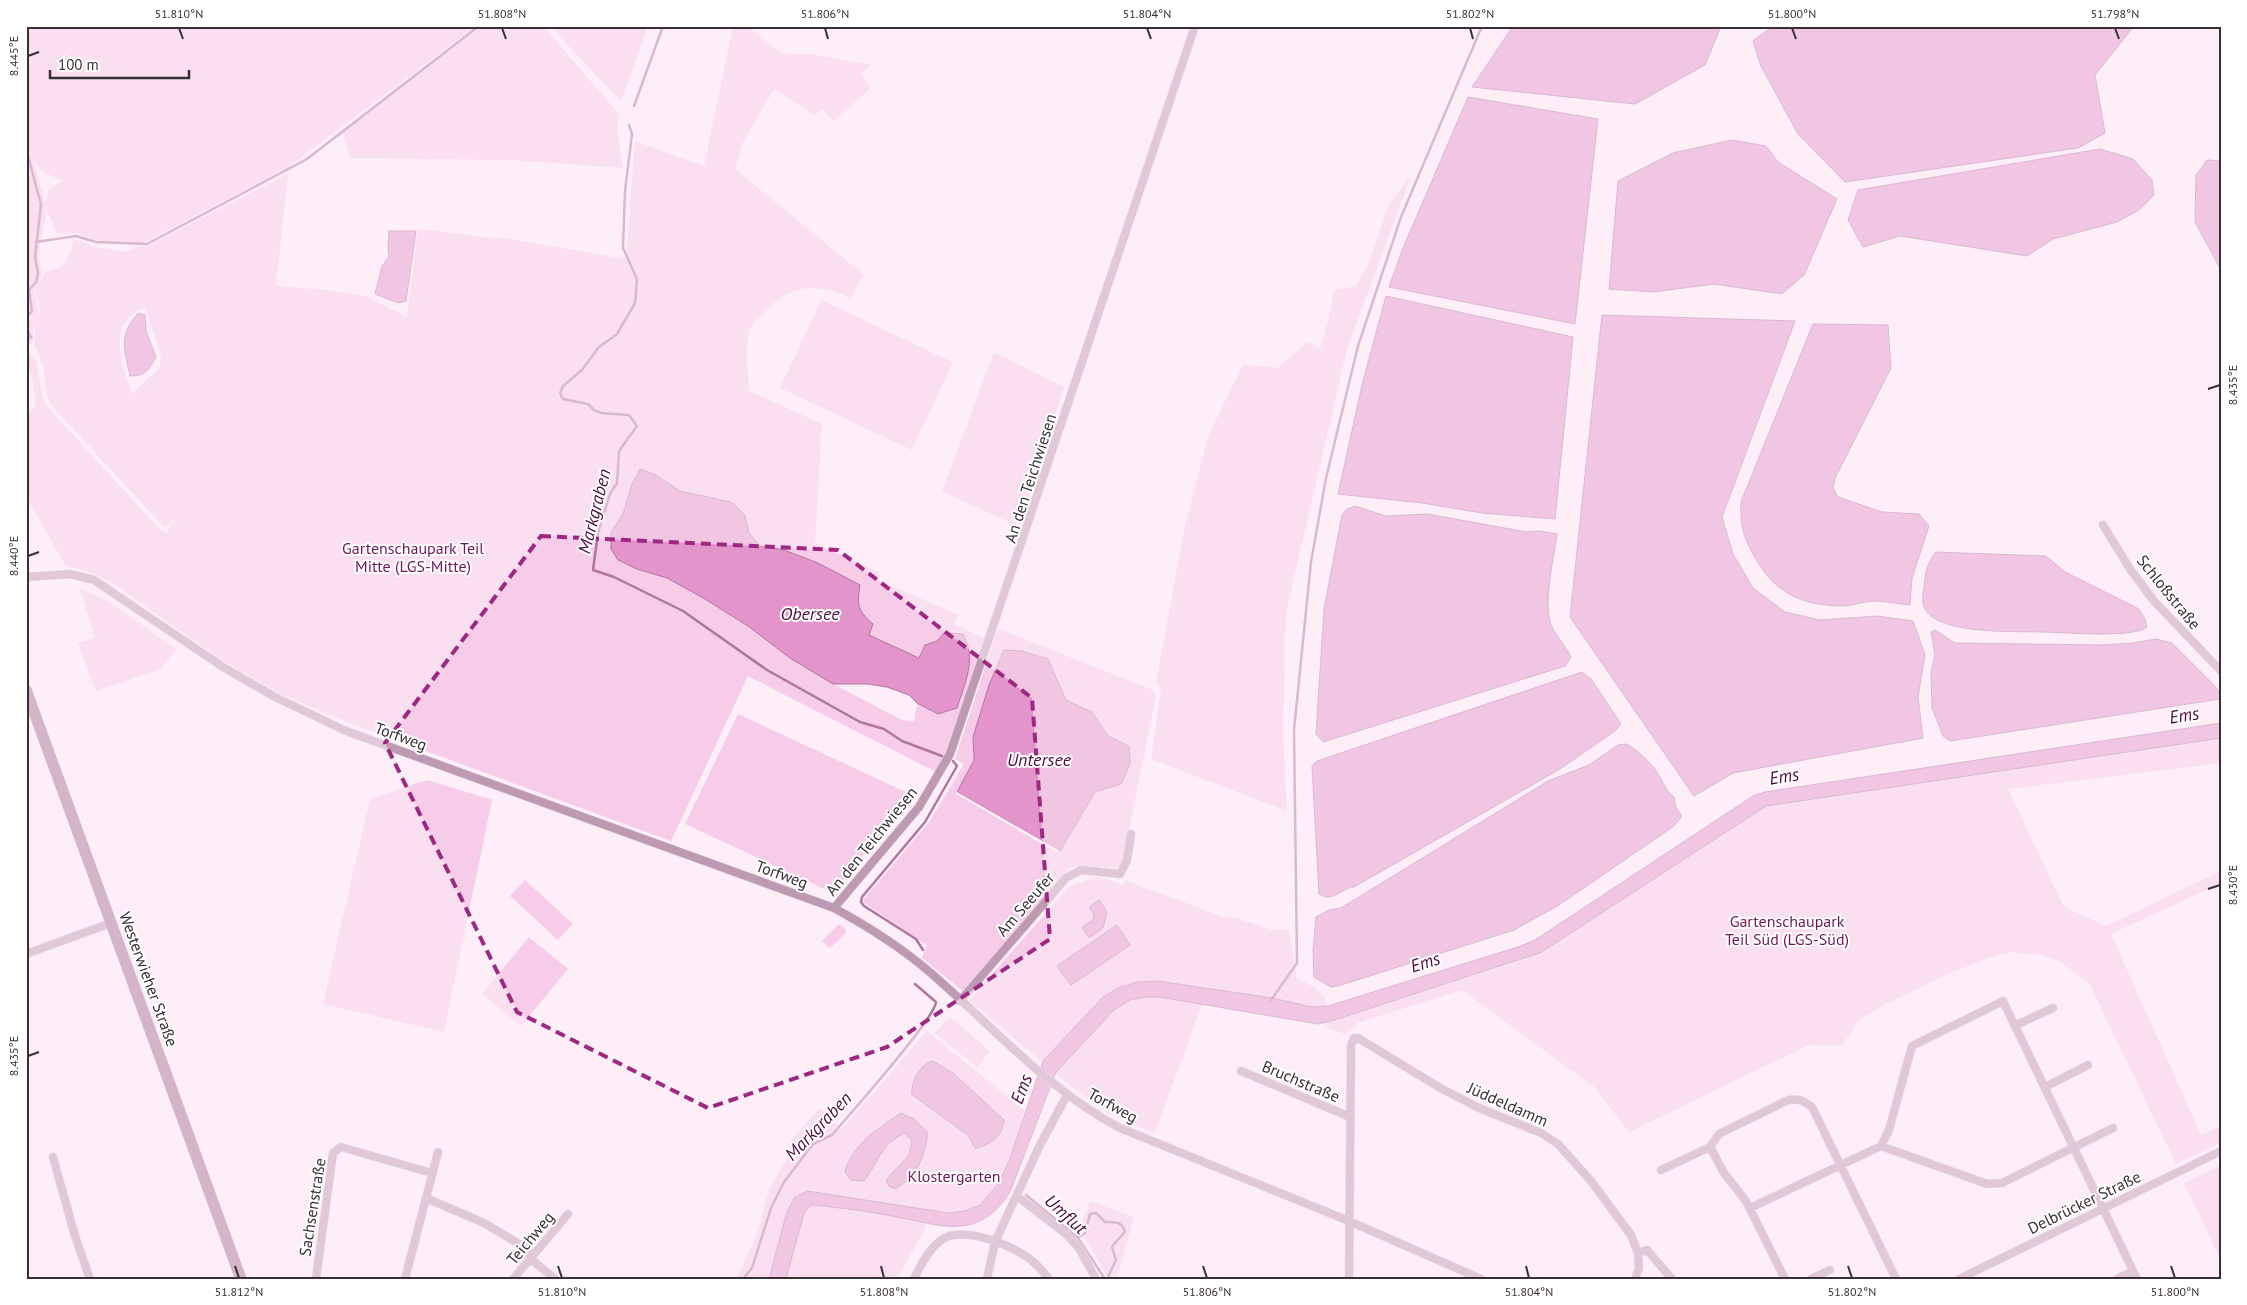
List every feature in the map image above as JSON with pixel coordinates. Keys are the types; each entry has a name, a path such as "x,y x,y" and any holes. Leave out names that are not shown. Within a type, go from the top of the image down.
{"main road":[{"name":"Westerwieher Straße","path":"26,690 240,1279"}],"street":[{"name":"An den Teichwiesen","path":"834,908 919,807 950,754 1195,26"},
{"name":"Schloßstraße","path":"2103,524 2130,569 2154,601 2221,671"},
{"name":"Torfweg","path":"26,580 30,576 70,574 94,580 223,667 275,697 346,731 834,908 894,944 1058,1087 1066,1098 1099,1117 1120,1128 1350,1221 1481,1279"},
{"name":"Am Seeufer","path":"960,1001 1066,878 1081,870 1120,874 1126,860 1132,834"},
{"path":"26,954 111,923"},
{"path":"1750,1208 1881,1146 1889,1130 1912,1046 2003,1001 2137,1279"},
{"path":"2016,1026 2053,1008"},
{"name":"Bruchstraße","path":"1349,1279 1351,1046 1354,1038"},
{"name":"Jüddeldamm","path":"1354,1038 1362,1040 1442,1089 1479,1108 1541,1133 1558,1144 1605,1199 1631,1235 1638,1253"},
{"path":"2045,1087 2088,1065"},
{"name":"Bruchstraße","path":"1241,1071 1350,1117"},
{"path":"987,1279 995,1242 1039,1147 1066,1098"},
{"path":"1661,1170 1710,1146 1719,1134 1788,1100 1796,1099 1812,1107 1896,1279"},
{"path":"1881,1146 1987,1184 1995,1185 2113,1128"},
{"path":"1710,1146 1724,1173 1750,1208 1785,1279"},
{"name":"Sachsenstraße","path":"316,1279 333,1153 341,1147 432,1173"},
{"name":"Delbrücker Straße","path":"1959,1279 2221,1151"},
{"path":"405,1279 438,1152"},
{"path":"53,1157 75,1236 90,1279"},
{"path":"1016,1196 1066,1234 1079,1248 1096,1279"},
{"path":"426,1198 484,1223 526,1248 531,1259 555,1279"},
{"name":"Teichweg","path":"513,1279 568,1214"},
{"path":"914,1279 923,1261 941,1240 959,1234 977,1235 1023,1254 1038,1266 1049,1279"},
{"path":"1635,1279 1639,1268 1638,1253 1647,1250 1672,1279"},
{"path":"1811,1279 1830,1270"},
{"path":"2117,1279 2134,1271"}],"highlighted area":[{"path":"541,536 838,550 1032,698 1050,939 887,1047 708,1108 517,1012 385,743"}],"green space":[{"name":"Gartenschaupark Teil Mitte (LGS-Mitte)","path":"26,26 476,26 288,167 143,243 99,241 76,233 57,234 45,206 46,214 38,257 42,271 40,280 45,272 58,268 66,262 74,239 95,247 128,252 135,247 147,246 288,174 276,286 326,290 365,296 407,317 418,229 503,238 626,259 635,141 704,166 733,26 748,26 771,47 786,54 810,54 871,65 861,74 871,88 833,121 823,109 815,115 774,89 743,142 735,169 864,275 850,298 826,289 805,288 785,295 757,318 754,321 749,336 747,365 749,384 750,391 822,424 815,543 881,573 879,580 958,615 954,624 984,638 948,749 936,772 748,676 671,841 347,722 278,693 217,657 108,580 81,569 66,566 26,497 26,412 36,406 32,378 26,361","holes":["33,160 43,172 63,181 49,189 45,202","37,285 35,289 39,309 38,317 35,321 38,310 34,290","145,307 161,355 160,367 132,394 121,358 120,345 125,323 133,314","32,325 35,329 35,347 44,367 46,391 50,404 165,528 175,518 167,533 160,530 45,404 36,360 27,350 34,339","656,475 680,491 745,515 749,533 760,546 784,550 818,563 860,585 859,607 873,624 869,635 919,658 925,645 937,641 944,633 938,714 917,703 914,722 902,720 833,684 790,658 748,626 705,599 667,578 637,569 618,560 611,532 623,514 632,484"]},
{"path":"482,26 543,26 619,114 617,130 623,168 512,160 350,158 343,132"},
{"path":"554,26 648,26 621,101 560,37"},
{"path":"1411,176 1347,349 1286,613 1283,731 1287,811 1151,759 1161,689 1156,683 1184,530 1208,436 1243,365 1277,368 1309,342 1320,349 1334,290 1356,286 1370,260 1389,204"},
{"path":"821,300 953,362 912,450 780,388"},
{"path":"994,352 1064,387 1019,527 942,491"},
{"path":"80,589 106,600 176,649 161,669 96,691 78,643 95,638"},
{"path":"1000,629 1153,690 1156,695 1123,859 1117,868 1080,866 1070,868 963,991 922,958 927,946 864,903 864,899 930,821 964,764 955,759 997,631","holes":["1004,650 1057,676 1066,700 1092,712 1108,736 1121,783 1095,792 1060,851 957,792 974,760 973,737 989,685"]},
{"path":"738,714 912,795 833,893 685,824"},
{"name":"Gartenschaupark Teil Süd (LGS-Süd)","path":"2221,738 2221,763 2008,789 2064,907 2106,926 2221,871 2221,883 2111,934 2201,1135 2221,1126 2221,1143 2176,1164 2089,983 2060,962 2042,955 2012,952 1997,955 1945,975 1884,1005 1857,1022 1842,1046 1809,1045 1629,1132 1594,1087 1462,990 1357,1023 1345,1034 1330,1029 1324,1023 1524,960 1766,806"},
{"path":"427,780 492,800 444,1032 323,1004 370,799"},
{"path":"1097,877 1123,886 1125,880 1223,917 1236,918 1273,930 1289,930 1297,979 1320,992 1328,1006 1312,1007 1272,998 1202,988 1201,1007 1155,1133 1107,1113 1072,1087 969,1000 1071,885"},
{"path":"525,880 573,924 558,940 510,896"},
{"path":"839,924 846,929 845,934 830,948 822,941"},
{"path":"529,937 568,969 521,1026 482,994"},
{"path":"950,1017 990,1051 977,1067 934,1033"},
{"name":"Klostergarten","path":"927,1031 1025,1111 1004,1173 990,1195 981,1204 965,1211 948,1213 807,1191 794,1198 786,1215 769,1279 736,1279 756,1237 770,1186 788,1158 789,1142 820,1108 842,1129","holes":["931,1061 956,1076 1004,1120 1001,1131 994,1139 973,1147 973,1140 968,1135 913,1097 912,1087 916,1077 923,1067","901,1113 925,1154 892,1174 909,1155 912,1141 905,1133 898,1136 883,1149 870,1173 847,1162 878,1126"]},
{"path":"2221,1165 2221,1261 2184,1183"},
{"path":"1090,1201 1134,1217 1117,1279 1109,1279 1086,1240 1078,1231"},
{"path":"814,1205 888,1215 927,1225 897,1279 786,1279 804,1212 809,1206"}],"water":[{"path":"1513,26 1721,26 1705,65 1635,104 1472,87"},
{"path":"1773,26 2134,26 2095,75 2105,133 2078,148 1845,182 1798,134 1761,66 1753,41"},
{"path":"1468,97 1598,119 1575,324 1389,287 1403,248"},
{"path":"1732,140 1766,146 1778,162 1837,199 1804,275 1782,294 1714,284 1653,292 1609,289 1618,181 1673,153"},
{"path":"2100,149 2133,159 2152,180 2154,195 2139,210 2117,222 2053,239 2027,256 1900,236 1863,247 1848,220 1858,190"},
{"path":"2207,160 2221,161 2221,270 2195,222 2196,175"},
{"path":"389,231 416,231 406,301 398,303 375,294 382,266 389,257"},
{"path":"1386,296 1573,337 1555,519 1482,513 1422,503 1338,494 1363,381"},
{"path":"138,313 145,315 146,331 156,357 146,371 139,375 130,376 124,343 127,329"},
{"path":"1602,315 1795,321 1722,517 1733,554 1753,588 1785,612 1820,620 1877,616 1913,621 1925,655 1918,697 1923,738 1733,773 1694,796 1570,617"},
{"path":"1813,324 1888,325 1891,368 1835,478 1833,488 1838,497 1882,512 1919,514 1929,526 1912,578 1910,605 1875,601 1844,606 1805,601 1783,590 1765,573 1746,540 1741,519 1741,502"},
{"name":"Obersee","path":"640,469 656,475 680,491 731,502 745,515 749,533 760,546 784,550 818,563 860,585 859,607 873,624 869,635 919,658 925,645 937,641 944,633 963,634 967,643 969,662 966,680 957,708 938,714 917,703 909,695 887,687 868,684 833,684 790,658 748,626 705,599 667,578 637,569 618,560 611,549 611,532 623,514 632,484"},
{"path":"1355,506 1386,516 1427,514 1527,532 1539,531 1557,534 1548,594 1548,607 1552,627 1571,657 1565,666 1323,742 1316,734 1324,609 1342,515 1347,509"},
{"path":"1936,552 2046,556 2065,572 2139,609 2147,627 2139,631 2127,633 2097,634 1979,630 1945,623 1933,617 1923,604 1927,568"},
{"path":"1935,630 1955,643 2102,645 2156,639 2172,643 2215,686 2220,693 2220,699 1950,741 1943,736 1932,708 1931,672 1935,655 1931,632"},
{"name":"Untersee","path":"1004,650 1022,651 1048,659 1066,700 1092,712 1108,736 1129,746 1130,764 1121,784 1095,792 1060,851 957,792 974,760 973,737 989,685"},
{"path":"1582,672 1591,679 1621,724 1615,731 1560,769 1354,887 1329,897 1319,894 1312,766 1317,761"},
{"path":"2221,723 2221,738 1766,806 1540,953 1331,1021 1318,1024 1159,997 1130,1000 1114,1010 1056,1072 1010,1192 997,1209 983,1219 969,1225 954,1226 938,1225 859,1210 810,1206 804,1213 786,1279 769,1279 786,1215 794,1198 807,1191 948,1213 965,1211 980,1205 998,1184 1009,1161 1043,1061 1103,997 1118,988 1137,982 1158,981 1272,998 1312,1007 1328,1006 1518,947 1535,940 1753,796 1765,792"},
{"path":"1626,744 1639,752 1650,763 1674,797 1676,808 1682,816 1674,826 1559,905 1514,930 1338,986 1331,987 1314,977 1313,950 1316,917 1329,910 1341,908 1548,781 1589,765 1618,745"},
{"path":"1099,900 1107,912 1103,928 1089,938 1082,927 1093,920 1094,914 1089,907"},
{"path":"1117,925 1130,945 1071,985 1057,966"},
{"path":"933,1061 954,1074 1004,1120 999,1135 995,1139 975,1148 968,1135 912,1095 914,1080 920,1070"},
{"path":"901,1113 914,1119 928,1133 919,1166 903,1184 895,1189 889,1186 886,1180 909,1155 912,1141 905,1133 890,1142 864,1181 851,1180 845,1172 853,1154 876,1130"}],"pier":[{"path":"957,792 1060,851 1059,854 956,794"}],"waterway":[{"path":"36,242 76,236 96,242 147,244 307,159 479,26"},
{"name":"Markgraben","path":"634,106 663,26"},
{"path":"1271,1000 1297,963 1294,730 1311,562 1326,478 1358,346 1401,217 1482,26"},
{"name":"Markgraben","path":"629,125 632,134 625,191 623,248 637,279 635,303 617,334 599,347 582,370 563,386 560,393 563,399 588,404 594,410 601,413 629,415 637,426 619,451 617,483 610,494 598,533 593,570 614,577 683,611 767,670 860,722 884,729 902,741 942,756"},
{"path":"26,149 41,204 35,257 38,273 36,282 29,290 32,311 26,318"},
{"path":"26,327 31,337 26,341"},
{"name":"Markgraben","path":"923,950 916,939 864,906 861,902 862,897 925,822 957,766 953,761"},
{"name":"Markgraben","path":"743,1279 752,1268 771,1208 784,1182 813,1144 832,1135 907,1047 932,1012 936,1002 915,984"},
{"name":"Umflut","path":"1026,1195 1078,1238 1105,1279"},
{"path":"1078,1238 1085,1233 1090,1214 1096,1213 1105,1222 1121,1225 1125,1231 1112,1247 1116,1260 1107,1279"}],"water label":[{"name":"Ems","path":"2184,715"},
{"name":"Ems","path":"1784,776"},
{"name":"Ems","path":"1425,962"},
{"name":"Ems","path":"1021,1089"}]}
